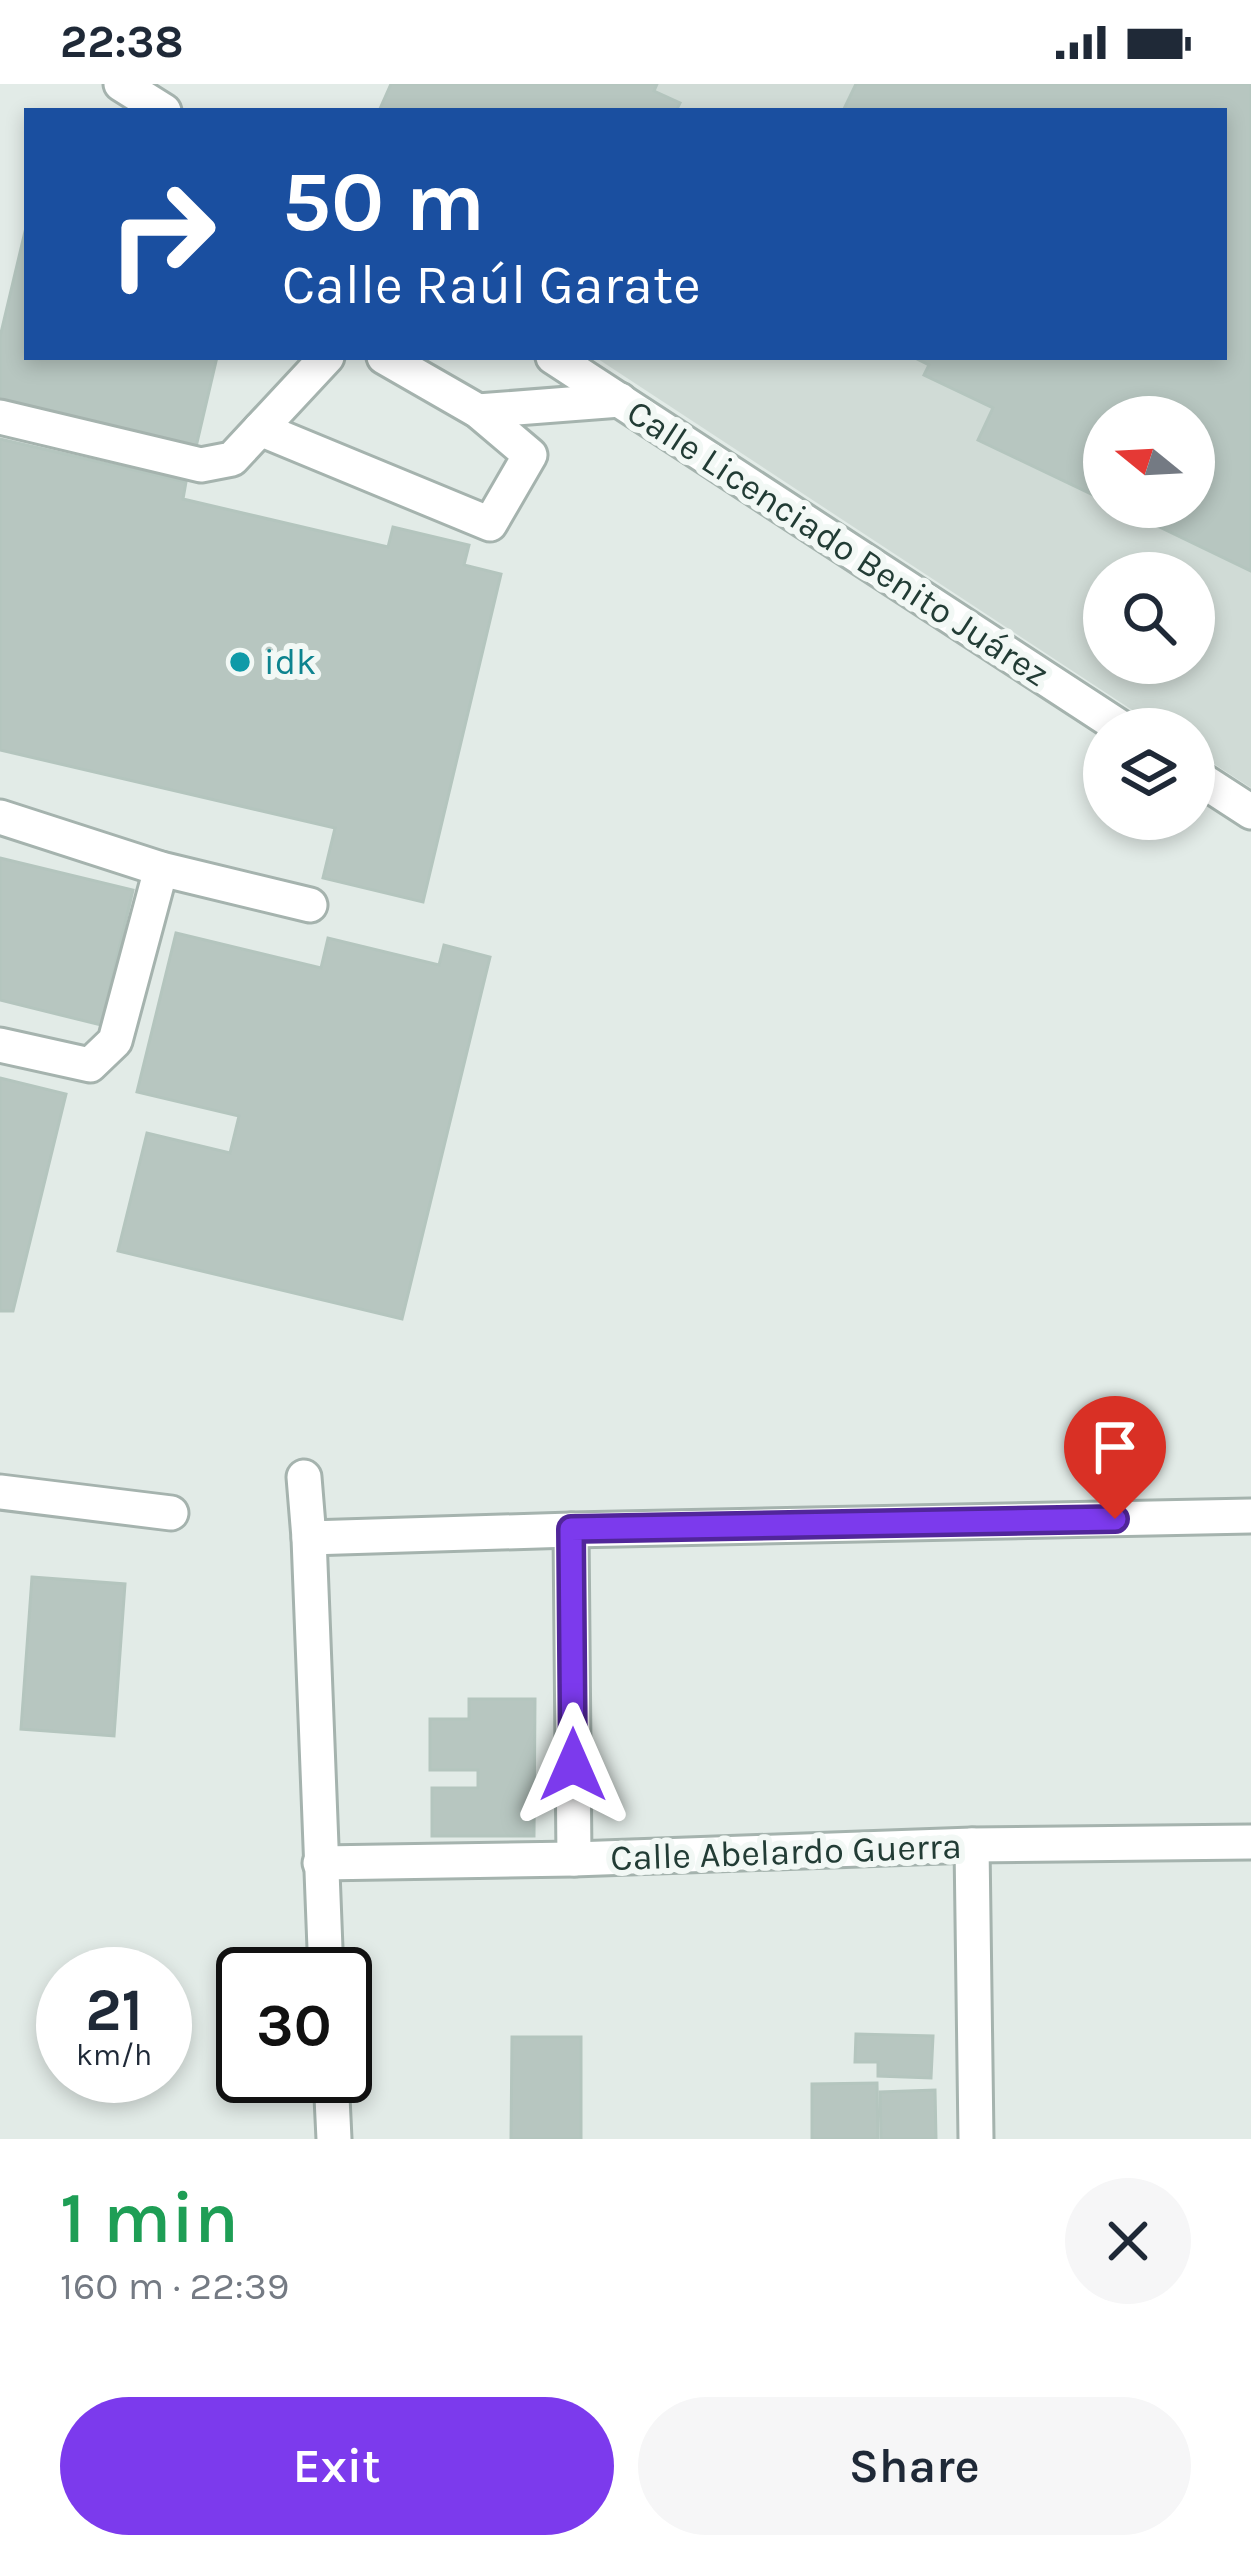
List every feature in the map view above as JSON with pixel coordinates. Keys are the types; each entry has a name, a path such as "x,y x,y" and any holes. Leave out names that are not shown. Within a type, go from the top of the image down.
{"street":[{"path":"121,84 159,108"},
{"path":"0,417 201,465 232,459 324,360"},
{"path":"260,429 490,524 530,455 478,412 389,360"},
{"name":"Calle Licenciado Benito Juárez","path":"559,360 1092,708"},
{"path":"478,412 620,400"},
{"path":"1215,789 1251,812"},
{"path":"0,817 161,869 310,904"},
{"path":"0,1045 90,1065 115,1041 161,869"},
{"path":"304,1477 325,1947"},
{"path":"0,1492 171,1513"},
{"path":"309,1538 1251,1516"},
{"path":"571,1529 574,1859"},
{"name":"Calle Abelardo Guerra","path":"320,1864 1251,1842"},
{"path":"972,1845 976,2139"},
{"path":"332,2103 334,2139"}],"shaded area":[{"path":"440,84 1251,84 1251,788 1215,765 1215,708 1129,708 1093,684 1215,684 1215,552 1083,552 1083,678 600,360 1227,360 1227,108 428,108"}],"building":[{"path":"391,84 657,84 654,91 680,103 678,108 380,108"},
{"path":"856,84 1251,84 1251,571 1162,528 1215,528 1215,396 1083,396 1083,490 978,440 993,408 924,375 929,365 919,360 1227,360 1227,108 844,108"},
{"path":"24,236 24,360 216,360 196,447 0,400 0,337"},
{"name":"idk","path":"0,439 186,482 183,499 388,547 393,527 469,545 464,565 501,574 423,902 323,878 335,828 0,750"},
{"path":"0,858 133,890 101,1025 0,1000"},
{"path":"176,933 321,968 328,938 439,965 444,945 490,957 402,1319 118,1251 147,1133 230,1153 239,1116 137,1092"},
{"path":"0,1078 66,1094 13,1311 0,1311"},
{"path":"32,1577 125,1584 114,1736 21,1729"},
{"path":"469,1699 535,1699 534,1836 432,1836 432,1788 478,1788 478,1770 430,1770 430,1719 469,1719"},
{"path":"856,2034 933,2036 931,2078 878,2076 878,2062 855,2062"},
{"path":"512,2037 581,2037 581,2139 511,2139"},
{"path":"877,2083 878,2139 812,2139 812,2084"},
{"path":"935,2090 936,2139 881,2139 880,2092"}],"place":[{"name":"idk","path":"240,662"}],"route":[{"path":"573,1765 571,1529 1115,1519"}]}
